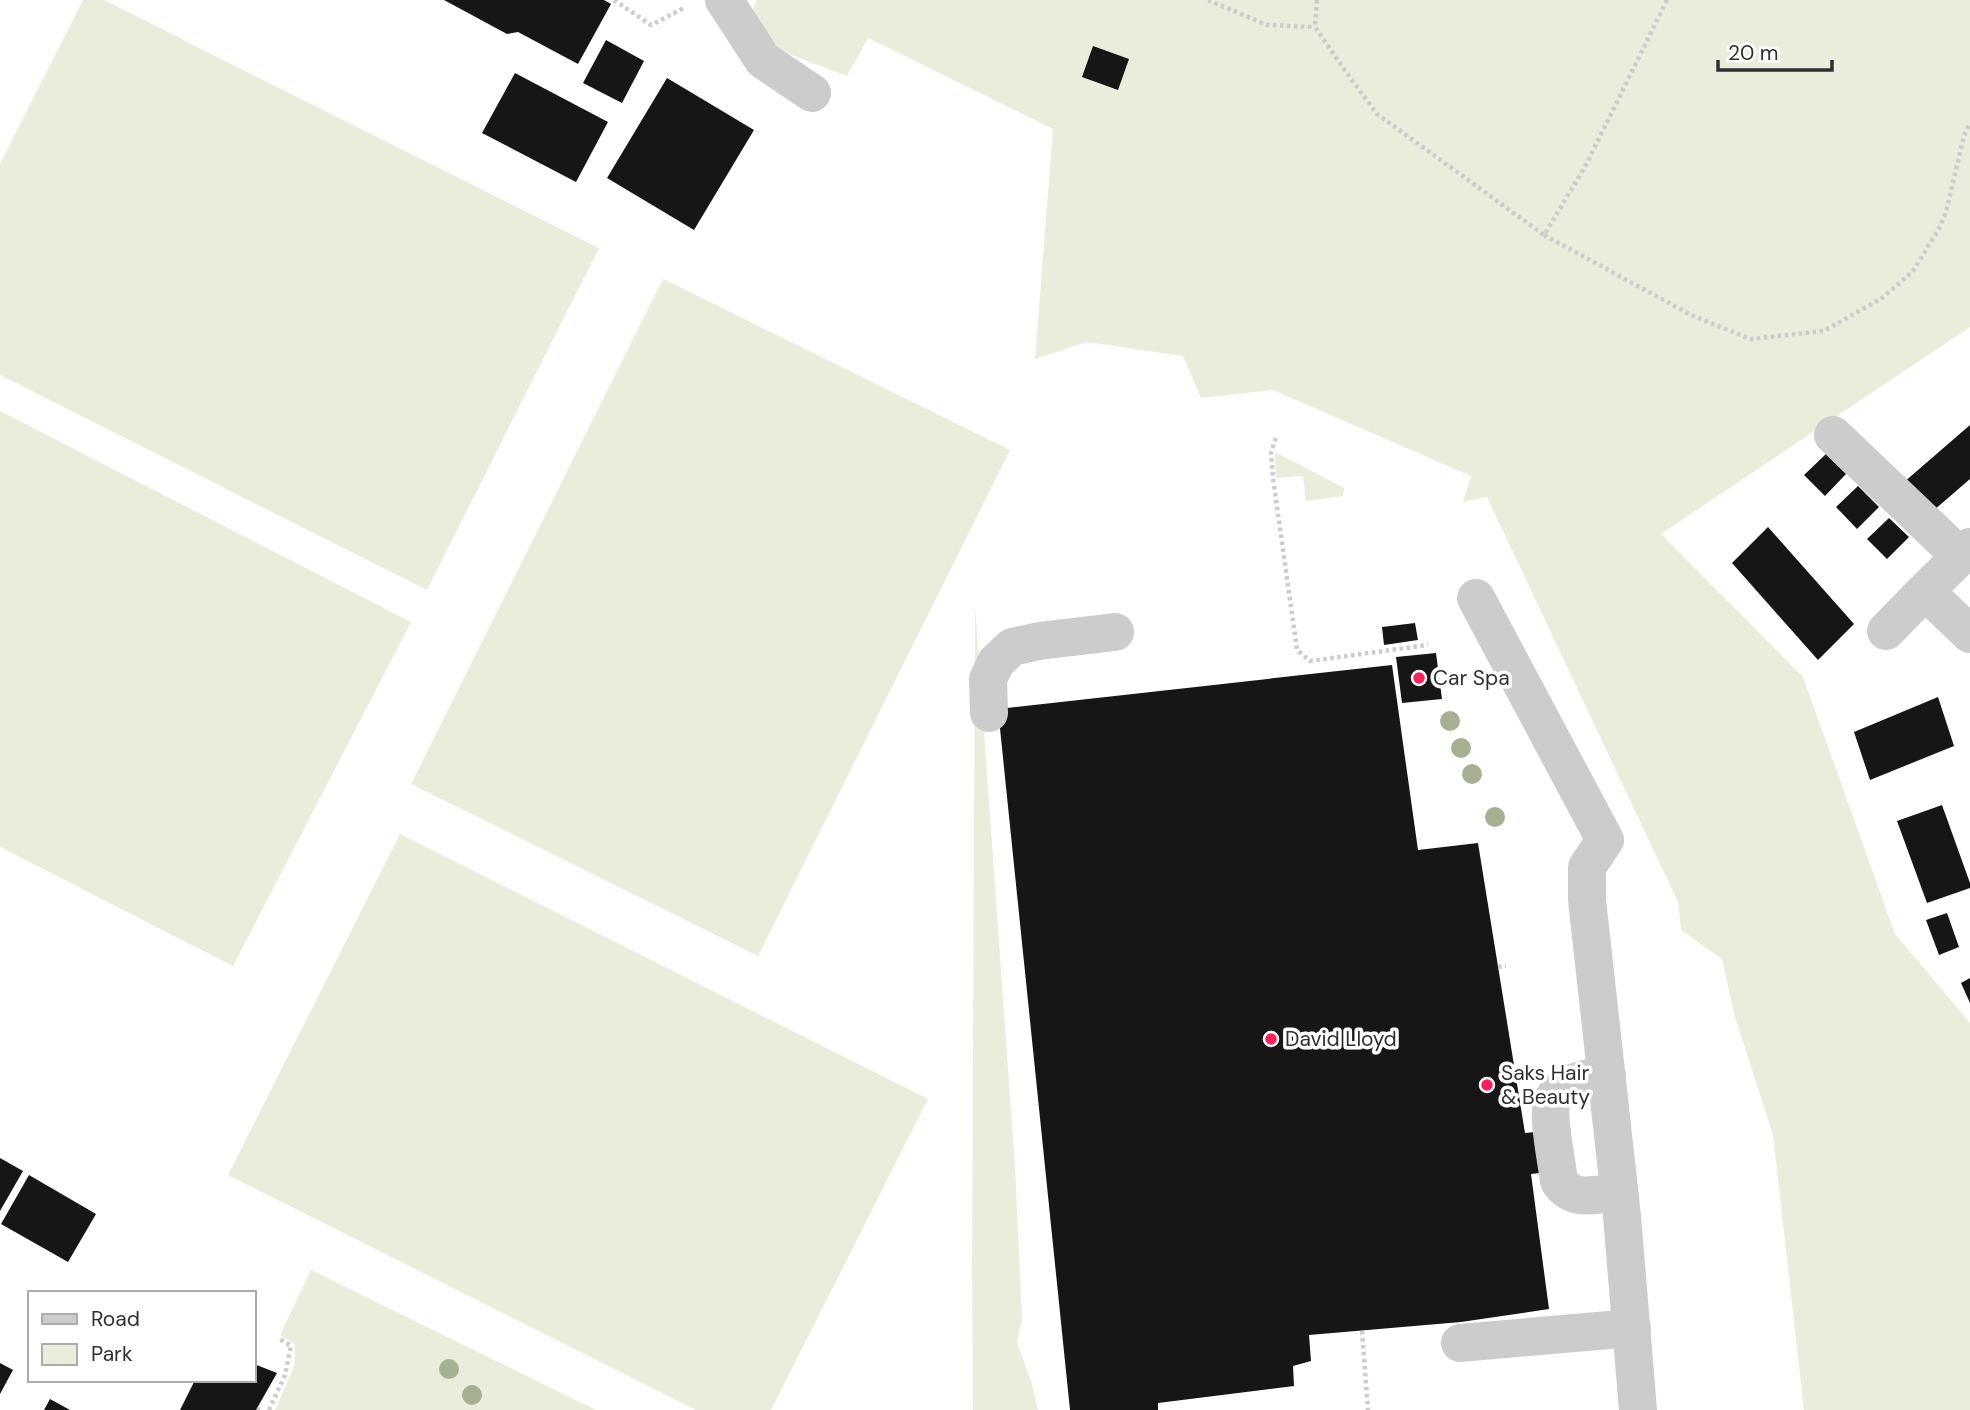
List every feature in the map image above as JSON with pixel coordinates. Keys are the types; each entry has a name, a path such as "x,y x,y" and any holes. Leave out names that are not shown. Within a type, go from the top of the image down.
{"street":[{"path":"724,0 763,60 812,93"},
{"path":"1833,435 1965,552 1886,631"},
{"path":"1925,591 1970,634"},
{"path":"1476,598 1605,840 1587,867 1587,900 1619,1192 1638,1410"},
{"path":"989,713 988,679 996,662 1012,647 1115,632"},
{"path":"1606,1075 1585,1077 1568,1086 1553,1097 1549,1111 1559,1181 1565,1190 1578,1196 1619,1192"},
{"path":"1460,1343 1632,1328"}],"path":[{"path":"614,0 651,24 687,6"},
{"path":"1208,0 1267,25 1315,27"},
{"path":"1317,0 1315,27 1377,114 1544,235 1691,314 1750,339 1824,331 1882,298 1913,271 1946,212 1964,136 1970,123"},
{"path":"1544,235 1586,165 1667,0"},
{"path":"1276,438 1271,452 1273,478 1297,650 1310,661 1428,645"},
{"path":"1499,967 1506,966"},
{"path":"1362,1331 1368,1410"},
{"path":"270,1410 283,1381 291,1346 278,1338"},
{"path":"274,1377 283,1381"}],"green space":[{"path":"83,0 104,0 599,248 427,590 0,375 0,164"},
{"path":"757,0 1970,0 1970,327 1661,534 1803,677 1895,934 1970,1023 1970,1410 1804,1410 1773,1135 1734,1014 1722,959 1681,930 1678,902 1487,497 1463,502 1471,476 1273,390 1201,398 1183,356 1087,342 1035,359 1053,129 868,38 847,76 770,47 753,9"},
{"path":"663,279 1010,450 758,956 411,784"},
{"path":"0,411 411,622 233,966 0,847"},
{"path":"1275,452 1344,488 1343,496 1306,501 1303,476 1276,478"},
{"path":"975,605 1015,1167 1022,1319 1017,1342 1038,1410 973,1410"},
{"path":"400,834 928,1099 771,1410 696,1410 228,1175"},
{"path":"311,1270 596,1410 275,1410 295,1364 295,1344 280,1335"}],"building":[{"path":"444,0 604,0 611,4 578,64 518,32 507,34"},
{"path":"606,40 644,61 622,103 583,83"},
{"path":"1093,46 1129,59 1118,90 1082,77"},
{"path":"515,73 608,122 576,182 482,133"},
{"path":"667,78 754,130 694,230 607,178"},
{"path":"1970,425 1970,479 1926,517 1903,483"},
{"path":"1826,454 1846,474 1825,496 1804,475"},
{"path":"1858,486 1879,507 1857,529 1836,507"},
{"path":"1889,518 1909,537 1887,559 1867,539"},
{"path":"1768,527 1854,624 1818,660 1732,563"},
{"name":"Car Spa","path":"1415,623 1418,640 1384,645 1382,627"},
{"name":"Car Spa","path":"1436,653 1442,699 1402,703 1396,657"},
{"name":"David Lloyd","path":"1392,665 1418,850 1478,843 1525,1133 1565,1129 1567,1170 1531,1174 1549,1309 1461,1322 1309,1335 1311,1361 1293,1366 1294,1386 1158,1403 1158,1410 1070,1410 998,709"},
{"path":"1938,697 1954,746 1870,780 1854,732"},
{"path":"1942,805 1970,888 1927,903 1897,821"},
{"path":"1947,913 1959,947 1939,955 1926,920"},
{"path":"1970,978 1970,1003 1961,983"},
{"path":"0,1158 23,1171 0,1211"},
{"path":"29,1175 96,1214 68,1262 1,1224"},
{"path":"0,1363 13,1370 0,1394"},
{"path":"256,1365 277,1373 256,1410 180,1410 194,1382 256,1382"},
{"path":"50,1399 70,1410 44,1410"}],"place":[{"name":"Car Spa","path":"1419,678"},
{"name":"David Lloyd","path":"1271,1039"},
{"name":"Saks Hair & Beauty","path":"1487,1085"}]}
